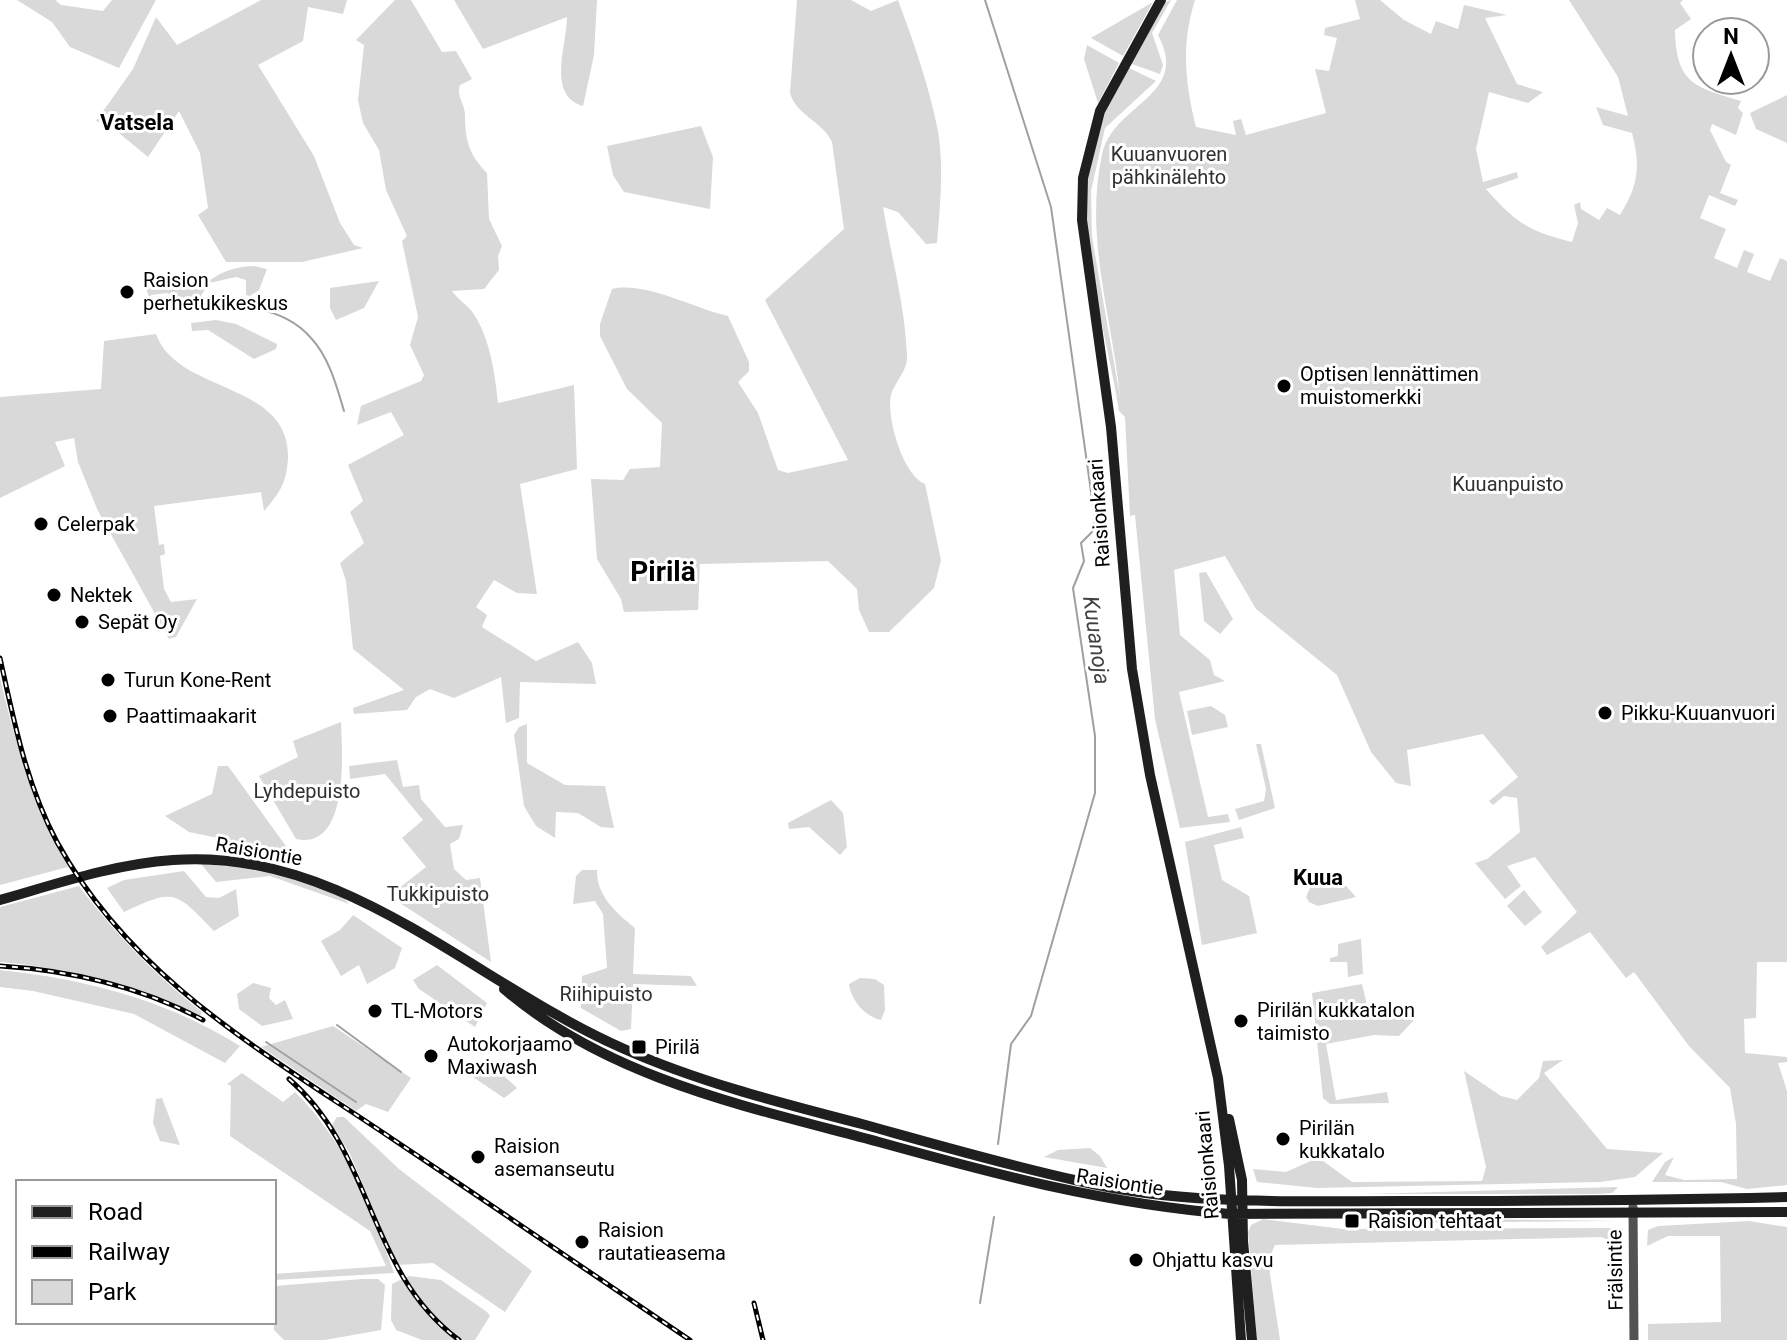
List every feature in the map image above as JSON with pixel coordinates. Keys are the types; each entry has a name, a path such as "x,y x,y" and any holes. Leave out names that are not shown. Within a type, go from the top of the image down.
{"main road":[{"name":"Raisionkaari","path":"1161,0 1100,111 1083,178 1082,220 1111,427 1132,669 1150,775 1238,1156 1252,1340"},
{"name":"Raisiontie","path":"0,900 153,862 204,859 249,863 297,874 339,890 621,1048 758,1097 1084,1182 1230,1201 1787,1197"},
{"name":"Raisiontie","path":"491,977 538,1015 583,1043 702,1093 1083,1196 1138,1206 1230,1214 1787,1212"},
{"name":"Raisionkaari","path":"1219,1083 1241,1340"}],"street":[{"name":"Frälsintie","path":"1633,1200 1634,1340"}],"green space":[{"path":"17,0 55,0 61,5 103,11 112,0 156,0 119,68 70,47 52,22"},
{"path":"261,0 347,0 343,14 308,7 303,41 258,65 314,156 340,223 354,245 363,248 302,262 226,262 198,215 208,208 200,153 179,111 148,157 114,129 96,121 133,69 156,17 177,45"},
{"path":"395,0 411,0 442,52 456,51 472,79 460,85 459,89 465,111 467,140 476,160 487,173 489,219 502,246 498,256 499,270 484,289 452,291 473,313 484,334 498,403 574,385 577,469 520,484 537,594 517,593 494,580 476,607 487,615 482,627 536,661 578,642 592,663 596,684 520,682 519,718 506,723 501,677 454,698 430,689 416,697 407,710 354,714 353,708 404,690 353,649 346,581 340,563 364,543 350,512 363,501 348,465 404,435 391,412 357,425 361,406 421,381 424,375 410,345 418,317 402,241 407,236 386,190 379,150 363,123 358,100 364,45 356,40"},
{"path":"454,0 597,0 594,55 583,106 572,100 562,80 567,17 483,49"},
{"path":"797,0 851,0 871,11 898,0 921,65 938,131 941,173 937,243 926,244 898,212 883,207 901,299 907,355 891,395 891,417 903,458 917,479 925,484 941,560 934,588 889,632 869,632 859,610 857,589 828,561 700,564 698,610 624,612 621,599 597,559 591,479 623,480 630,469 660,467 662,423 627,389 600,336 600,324 612,289 655,292 728,316 749,362 749,371 738,382 758,413 778,470 788,473 848,460 765,300 844,229 832,142 798,107 790,93"},
{"path":"1171,0 1152,33 1163,65 1160,74 1129,63 1165,2"},
{"name":"Kuuanpuisto","path":"1177,0 1195,0 1188,32 1186,64 1196,127 1236,135 1233,121 1241,119 1246,135 1326,113 1315,69 1329,71 1337,38 1324,35 1325,28 1360,19 1355,0 1380,0 1404,20 1431,34 1436,21 1458,29 1464,5 1507,15 1485,18 1517,84 1543,92 1528,103 1489,92 1476,149 1483,182 1517,172 1518,178 1486,189 1524,224 1572,242 1578,223 1574,205 1580,202 1581,209 1599,220 1607,208 1620,215 1631,195 1637,166 1632,133 1603,125 1596,107 1628,116 1618,77 1569,0 1683,0 1680,3 1691,19 1675,30 1676,48 1684,72 1691,80 1691,96 1726,96 1741,101 1738,108 1743,113 1736,135 1712,124 1710,130 1726,162 1731,165 1720,193 1738,200 1735,206 1709,195 1700,218 1726,229 1714,258 1737,268 1744,250 1754,254 1747,272 1770,281 1780,258 1787,261 1787,962 1757,962 1756,1018 1744,1019 1745,1053 1787,1057 1787,1062 1778,1063 1787,1091 1787,1185 1747,1189 1721,1182 1652,1182 1665,1162 1674,1157 1665,1175 1684,1180 1737,1179 1736,1124 1730,1088 1689,1046 1634,972 1626,978 1590,932 1547,955 1541,947 1577,912 1535,857 1507,866 1521,886 1505,899 1475,863 1487,859 1520,832 1517,798 1504,796 1493,805 1489,801 1518,777 1483,734 1407,750 1411,786 1396,783 1371,752 1337,675 1256,609 1225,556 1174,570 1180,635 1210,660 1214,675 1225,681 1179,692 1208,817 1228,814 1230,822 1180,828 1155,719 1135,515 1130,516 1125,417 1119,411 1088,231 1087,194 1091,158 1100,122 1127,67 1156,81 1105,128 1091,191 1092,237 1120,397 1101,276 1097,186 1102,155 1109,137 1158,87 1165,73 1166,56 1158,35"},
{"path":"1153,2 1123,56 1091,38"},
{"path":"1087,45 1119,63 1098,103 1084,59"},
{"path":"1787,95 1787,143 1756,129 1750,113"},
{"path":"701,126 713,157 710,209 624,192 613,175 607,146"},
{"path":"254,266 267,269 259,290 250,296 246,295 246,280 236,277 209,283 197,302 167,293 151,295 150,300 143,280 201,287 225,272"},
{"path":"379,281 364,308 336,320 330,308 330,288"},
{"path":"216,320 236,324 277,344 276,349 254,359 208,330 192,331 191,323"},
{"path":"156,334 168,353 186,368 271,414 283,432 288,457 282,487 264,511 261,492 154,506 159,545 164,544 165,554 160,556 164,589 171,602 197,599 176,637 169,639 98,511 78,462 74,438 55,442 65,466 0,498 0,397 101,389 104,341"},
{"path":"1206,572 1233,619 1220,634 1204,621 1199,573"},
{"path":"0,677 27,774 68,867 0,885"},
{"path":"1211,706 1225,715 1228,727 1192,735 1187,711"},
{"name":"Lyhdepuisto","path":"341,722 341,775 334,815 326,830 313,839 296,839 259,776 298,757 293,741"},
{"path":"527,724 527,763 565,785 605,786 614,828 601,827 578,813 556,812 555,838 536,826 524,806 514,735 519,727"},
{"path":"1256,744 1261,744 1275,808 1239,820 1235,809 1264,801 1266,789"},
{"name":"Tukkipuisto","path":"397,760 403,787 419,785 421,799 445,827 463,825 459,839 450,844 454,869 466,880 480,878 491,962 389,896 426,867 402,838 423,820 385,774 350,779 349,766"},
{"path":"218,766 228,766 291,853 189,832 165,816 212,794"},
{"path":"831,800 843,813 847,847 840,855 809,827 789,829 788,823"},
{"path":"1241,827 1244,838 1214,845 1222,880 1249,896 1257,933 1202,945 1185,842"},
{"path":"201,864 302,880 338,895 349,904 270,876 216,882"},
{"name":"Riihipuisto","path":"582,870 597,870 604,895 614,910 635,928 633,974 691,976 697,986 633,984 631,1029 621,1031 581,1008 582,976 607,968 603,914 595,901 573,904 576,876"},
{"path":"184,871 206,897 219,898 236,889 239,916 214,931 182,901 165,897 124,912 107,888 124,880"},
{"path":"1330,881 1346,886 1356,897 1318,906 1309,902 1306,897 1310,888"},
{"path":"79,886 136,953 202,1012 200,1016 102,980 0,962 0,907"},
{"path":"1524,890 1542,912 1525,926 1507,906"},
{"path":"353,915 402,948 395,968 367,984 359,965 341,976 321,941 340,930"},
{"path":"1361,939 1363,974 1348,977 1347,962 1330,962 1330,958 1338,956 1338,944"},
{"path":"437,965 487,1003 475,1027 419,989 413,980"},
{"path":"0,970 63,979 124,994 184,1016 240,1046 225,1063 134,1014 33,991 0,987"},
{"path":"860,978 875,979 884,985 885,1010 881,1020 865,1012 853,996 849,984"},
{"path":"253,983 271,988 269,998 276,1005 285,1000 293,1019 262,1026 239,1009 237,994"},
{"path":"1362,984 1368,1009 1415,1009 1413,1021 1399,1036 1374,1035 1326,1044 1336,1100 1387,1092 1389,1103 1330,1104 1323,1098 1312,993"},
{"path":"333,1026 411,1078 388,1112 366,1104 356,1111 261,1047"},
{"path":"485,1058 517,1088 504,1098 473,1077"},
{"path":"1563,1060 1544,1073 1607,1149 1663,1153 1635,1177 1600,1182 1317,1188 1257,1182 1253,1169 1286,1172 1315,1159 1323,1161 1352,1182 1482,1181 1486,1167 1464,1071 1501,1096 1517,1100 1539,1078 1543,1061"},
{"path":"242,1073 283,1102 295,1092 313,1111 355,1176 394,1273 276,1280 276,1274 386,1266 370,1231 230,1136 231,1086 227,1084"},
{"path":"162,1098 180,1145 160,1141 153,1123 156,1099"},
{"path":"337,1117 344,1117 399,1169 532,1271 505,1312 433,1263 397,1265 350,1154 332,1125"},
{"path":"1090,1148 1100,1156 1107,1168 1044,1157 1058,1150"},
{"path":"1618,1187 1612,1193 1597,1194 1367,1194"},
{"path":"1263,1219 1343,1229 1623,1228 1623,1246 1601,1237 1275,1245 1268,1261 1280,1340 1257,1340 1248,1232 1251,1225"},
{"path":"1469,1219 1617,1221 1362,1223"},
{"path":"1749,1221 1787,1227 1787,1340 1648,1340 1648,1324 1721,1322 1720,1236 1668,1236 1647,1246 1648,1230 1658,1226"},
{"path":"409,1276 441,1280 487,1312 490,1316 475,1340 422,1340 396,1330 391,1320 392,1284"},
{"path":"378,1279 385,1285 381,1330 325,1340 284,1340 274,1330 276,1286"}],"waterway":[{"name":"Kuuanoja","path":"985,0 1051,207 1095,520 1092,532 1081,543 1084,561 1073,588 1095,736 1095,793 1031,1016 1011,1044 998,1144"},
{"path":"158,311 218,305 260,309 279,315 311,338 323,354 344,411"},
{"path":"337,1025 401,1072"},
{"path":"266,1042 356,1102"},
{"path":"980,1303 994,1217"}],"railway":[{"path":"0,658 29,775 57,842 88,891 124,935 164,975 206,1011 298,1077 690,1340"},
{"path":"0,966 52,971 104,982 155,998 203,1020"},
{"path":"289,1079 317,1109 339,1141 405,1281 429,1312 459,1340"},
{"path":"754,1303 763,1340"}],"place":[{"name":"Raision perhetukikeskus","path":"127,292"},
{"name":"Optisen lennättimen muistomerkki","path":"1284,386"},
{"name":"Celerpak","path":"41,524"},
{"name":"Nektek","path":"54,595"},
{"name":"Sepät Oy","path":"82,622"},
{"name":"Turun Kone-Rent","path":"108,680"},
{"name":"Pikku-Kuuanvuori","path":"1605,713"},
{"name":"Paattimaakarit","path":"110,716"},
{"name":"TL-Motors","path":"375,1011"},
{"name":"Pirilän kukkatalon taimisto","path":"1241,1021"},
{"name":"Pirilä","path":"639,1047"},
{"name":"Autokorjaamo Maxiwash","path":"431,1056"},
{"name":"Pirilän kukkatalo","path":"1283,1139"},
{"name":"Raision asemanseutu","path":"478,1157"},
{"name":"Raision tehtaat","path":"1352,1221"},
{"name":"Raision rautatieasema","path":"582,1242"},
{"name":"Ohjattu kasvu","path":"1136,1260"}],"district":[{"name":"Vatsela","path":"137,122"},
{"name":"Pirilä","path":"663,571"},
{"name":"Kuua","path":"1318,877"}],"park label":[{"name":"Kuuanvuoren pähkinälehto","path":"1169,166"}]}
